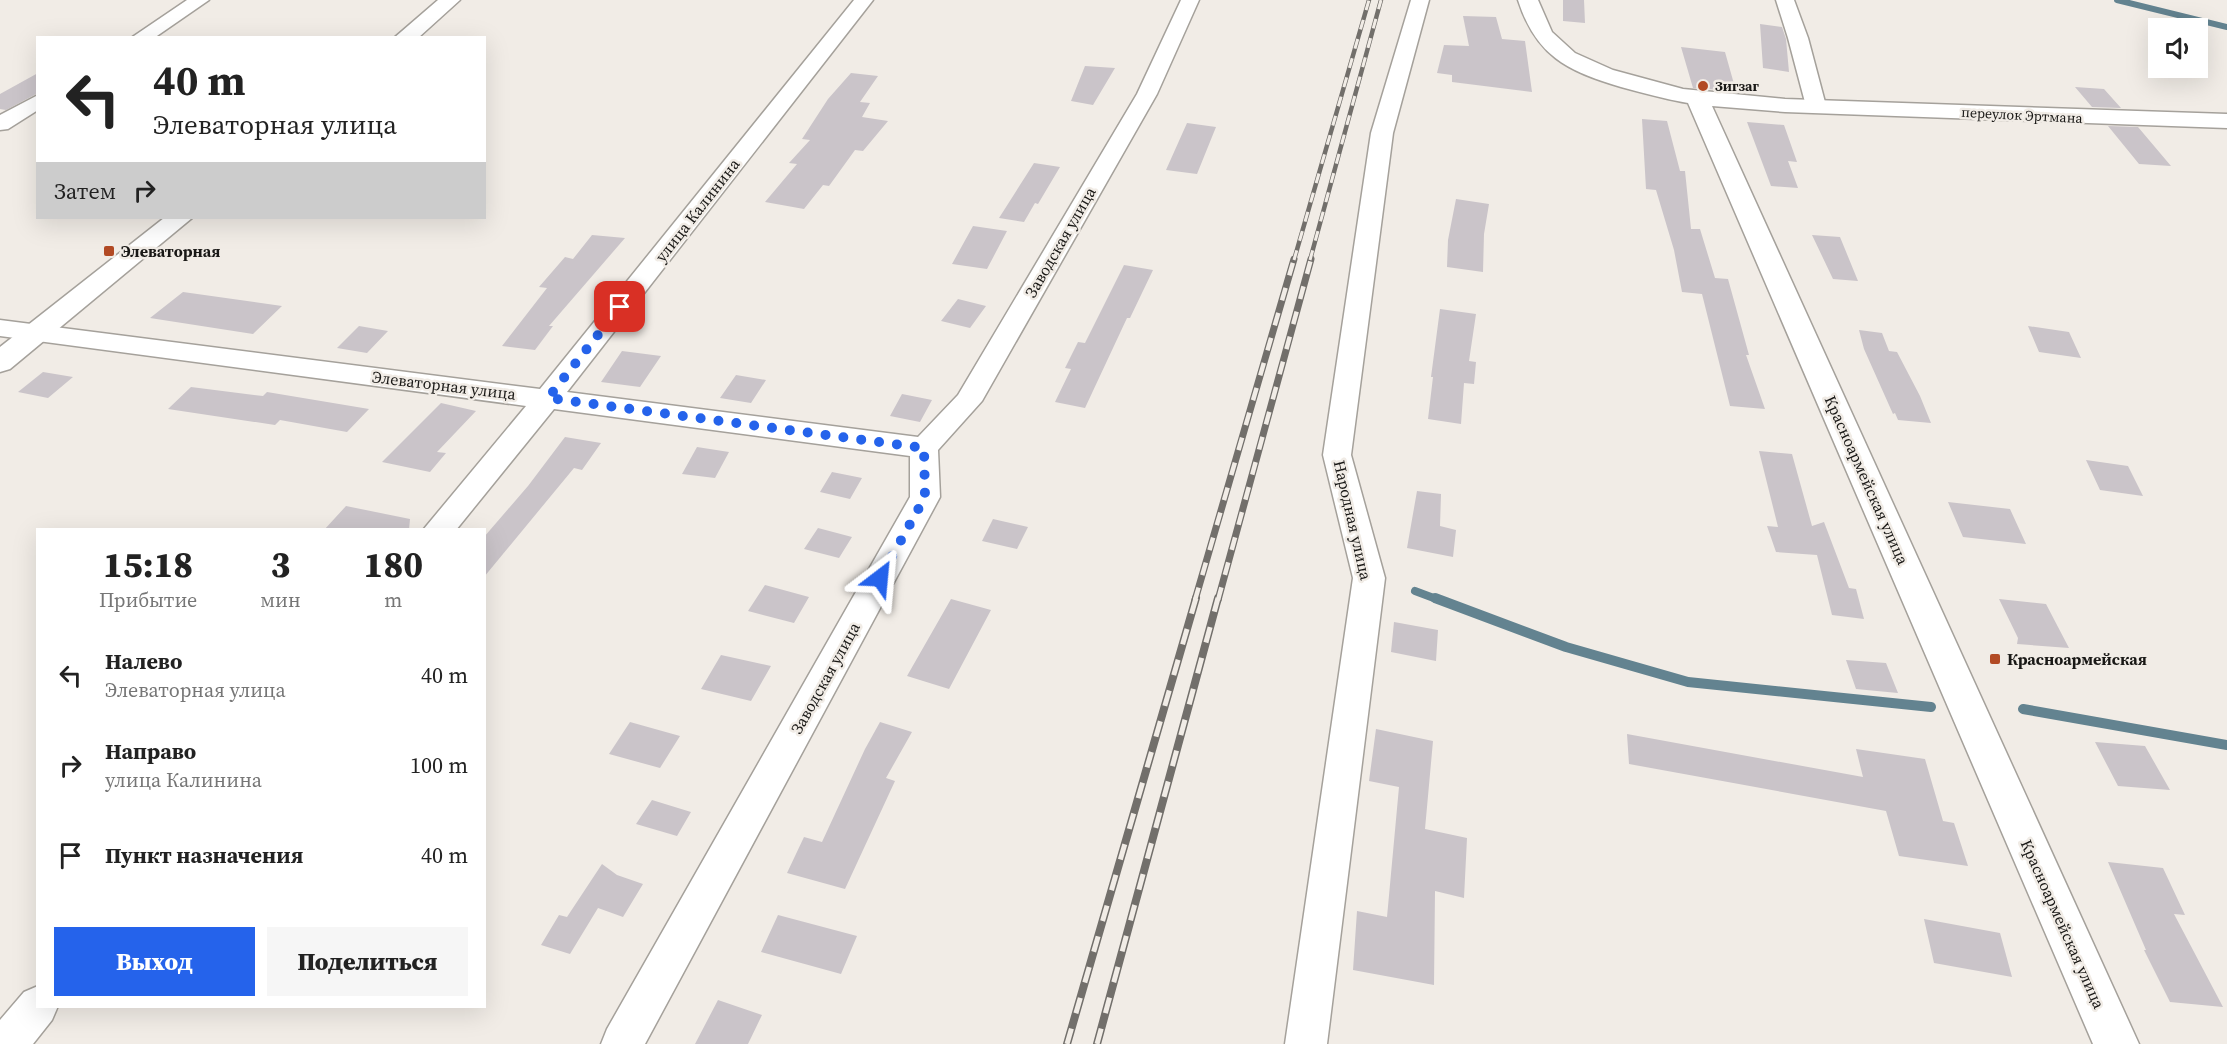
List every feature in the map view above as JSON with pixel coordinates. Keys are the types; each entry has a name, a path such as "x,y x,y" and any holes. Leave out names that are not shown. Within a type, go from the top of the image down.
{"street":[{"path":"143,36 200,0"},
{"path":"406,36 450,0"},
{"name":"улица Калинина","path":"440,528 548,398 864,0"},
{"name":"Заводская улица","path":"622,1044 925,497 924,448 968,400 1147,94 1190,0"},
{"name":"Народная улица","path":"1306,1044 1369,578 1337,455 1382,133 1420,0"},
{"path":"1785,0 1798,38 1816,106"},
{"path":"1530,4 1540,32 1551,46 1569,60 1601,74 1641,87 1697,99"},
{"name":"переулок Эртмана","path":"1697,99 2086,118 2227,121"},
{"name":"Красноармейская улица","path":"1697,99 2116,1044"},
{"path":"0,124 36,102"},
{"path":"0,362 178,219"},
{"name":"Элеваторная улица","path":"0,328 924,448"},
{"path":"7,1044 36,1008"}],"building":[{"path":"1563,0 1584,0 1585,23 1563,21"},
{"path":"1463,16 1496,17 1502,39 1525,41 1532,92 1452,82 1452,75 1437,73 1444,45 1469,46"},
{"path":"1760,24 1782,27 1786,39 1789,72 1763,68"},
{"path":"1681,47 1725,52 1736,91 1693,88"},
{"path":"1085,66 1115,68 1093,105 1071,101"},
{"path":"851,73 878,76 860,102 870,103 862,117 888,121 863,151 855,150 829,186 823,185 804,209 765,202 797,164 789,163 810,140 802,139 828,99"},
{"path":"36,74 36,94 6,110 0,109 0,94"},
{"path":"2075,87 2104,89 2121,108 2092,107"},
{"path":"1642,119 1667,121 1680,171 1685,171 1691,229 1700,229 1715,278 1728,279 1749,355 1746,355 1765,409 1730,406 1702,294 1682,292 1674,250 1656,190 1646,189"},
{"path":"1747,122 1784,125 1797,162 1788,161 1798,188 1771,186"},
{"path":"1187,123 1216,127 1197,174 1166,170"},
{"path":"2108,126 2138,127 2171,166 2139,164"},
{"path":"1034,163 1060,167 1038,204 1035,203 1024,222 999,218"},
{"path":"1456,199 1489,204 1484,234 1483,272 1447,267 1448,240"},
{"path":"973,226 1007,231 987,269 952,264"},
{"path":"592,235 625,238 549,326 553,326 535,350 502,346 547,288 539,287 565,257 573,259"},
{"path":"1812,235 1840,237 1858,281 1833,279"},
{"path":"1124,265 1153,270 1130,318 1127,318 1085,408 1055,402 1071,369 1065,368 1078,342 1085,343"},
{"path":"183,292 282,306 253,334 150,318"},
{"path":"958,299 986,306 970,328 941,321"},
{"path":"1440,309 1476,314 1469,361 1476,362 1474,384 1464,383 1461,424 1428,419"},
{"path":"359,326 388,331 367,353 337,348"},
{"path":"2028,326 2069,332 2081,358 2039,352"},
{"path":"1859,330 1882,333 1889,351 1897,352 1931,423 1898,420 1895,413 1893,414 1864,349"},
{"path":"622,351 661,356 640,387 601,382"},
{"path":"43,372 73,377 48,398 18,392"},
{"path":"736,375 766,380 751,403 720,398"},
{"path":"191,387 263,396 267,392 369,409 347,432 280,420 275,425 168,409"},
{"path":"902,394 932,400 920,422 890,416"},
{"path":"441,403 476,411 437,452 446,453 430,472 382,462"},
{"path":"565,437 601,443 582,470 574,468 486,575 486,535 528,486"},
{"path":"697,447 729,452 715,478 682,474"},
{"path":"1759,451 1792,454 1812,526 1824,522 1849,588 1856,589 1864,619 1832,615 1817,555 1776,552 1767,526 1778,527"},
{"path":"2086,460 2128,466 2143,496 2100,490"},
{"path":"832,472 862,478 850,499 820,492"},
{"path":"1417,491 1441,494 1440,526 1456,530 1453,557 1407,548"},
{"path":"1948,502 2010,509 2026,544 1963,537"},
{"path":"346,506 410,519 409,528 326,528"},
{"path":"993,519 1028,527 1017,549 982,541"},
{"path":"818,528 852,537 839,558 804,549"},
{"path":"765,585 809,597 794,623 748,611"},
{"path":"951,599 991,610 949,689 907,676"},
{"path":"1999,599 2046,604 2069,648 2017,644 2018,638"},
{"path":"1394,622 1438,630 1436,661 1391,652"},
{"path":"721,655 771,666 751,701 701,689"},
{"path":"1846,660 1886,663 1898,693 1856,689"},
{"path":"630,722 680,736 660,768 609,754"},
{"path":"880,722 912,732 886,778 895,781 845,889 787,873 804,837 822,842"},
{"path":"1376,729 1433,741 1425,829 1467,838 1464,898 1435,891 1434,985 1353,970 1357,911 1387,917 1399,787 1369,781"},
{"path":"1627,734 1863,777 1856,749 1925,759 1943,821 1954,823 1968,866 1899,856 1886,811 1629,764"},
{"path":"2095,742 2145,746 2170,790 2118,786"},
{"path":"652,800 691,812 677,836 636,824"},
{"path":"2108,862 2163,868 2185,915 2174,914 2223,1007 2170,1002 2144,950 2146,950"},
{"path":"602,864 617,875 643,884 623,917 598,908 570,954 541,945 559,915 567,917"},
{"path":"778,915 857,936 841,974 761,952"},
{"path":"1924,919 2000,933 2012,977 1934,963"},
{"path":"718,1000 762,1015 748,1044 695,1044"}],"waterway":[{"path":"2117,0 2227,27"},
{"path":"1415,591 1439,600"},
{"path":"1435,598 1566,647 1688,682 1931,707"},
{"path":"2023,709 2227,745"}],"railway":[{"path":"1294,260 1369,0"},
{"path":"1310,260 1381,0"},
{"path":"1195,600 1294,259"},
{"path":"1218,600 1311,259"},
{"path":"1067,1044 1196,598"},
{"path":"1097,1044 1218,598"}],"place":[{"name":"Зигзаг","path":"1703,86"},
{"name":"Элеваторная","path":"109,251"},
{"name":"Красноармейская","path":"1995,659"}],"route":[{"path":"620,307 548,398 924,448 925,497 880,578"}]}
